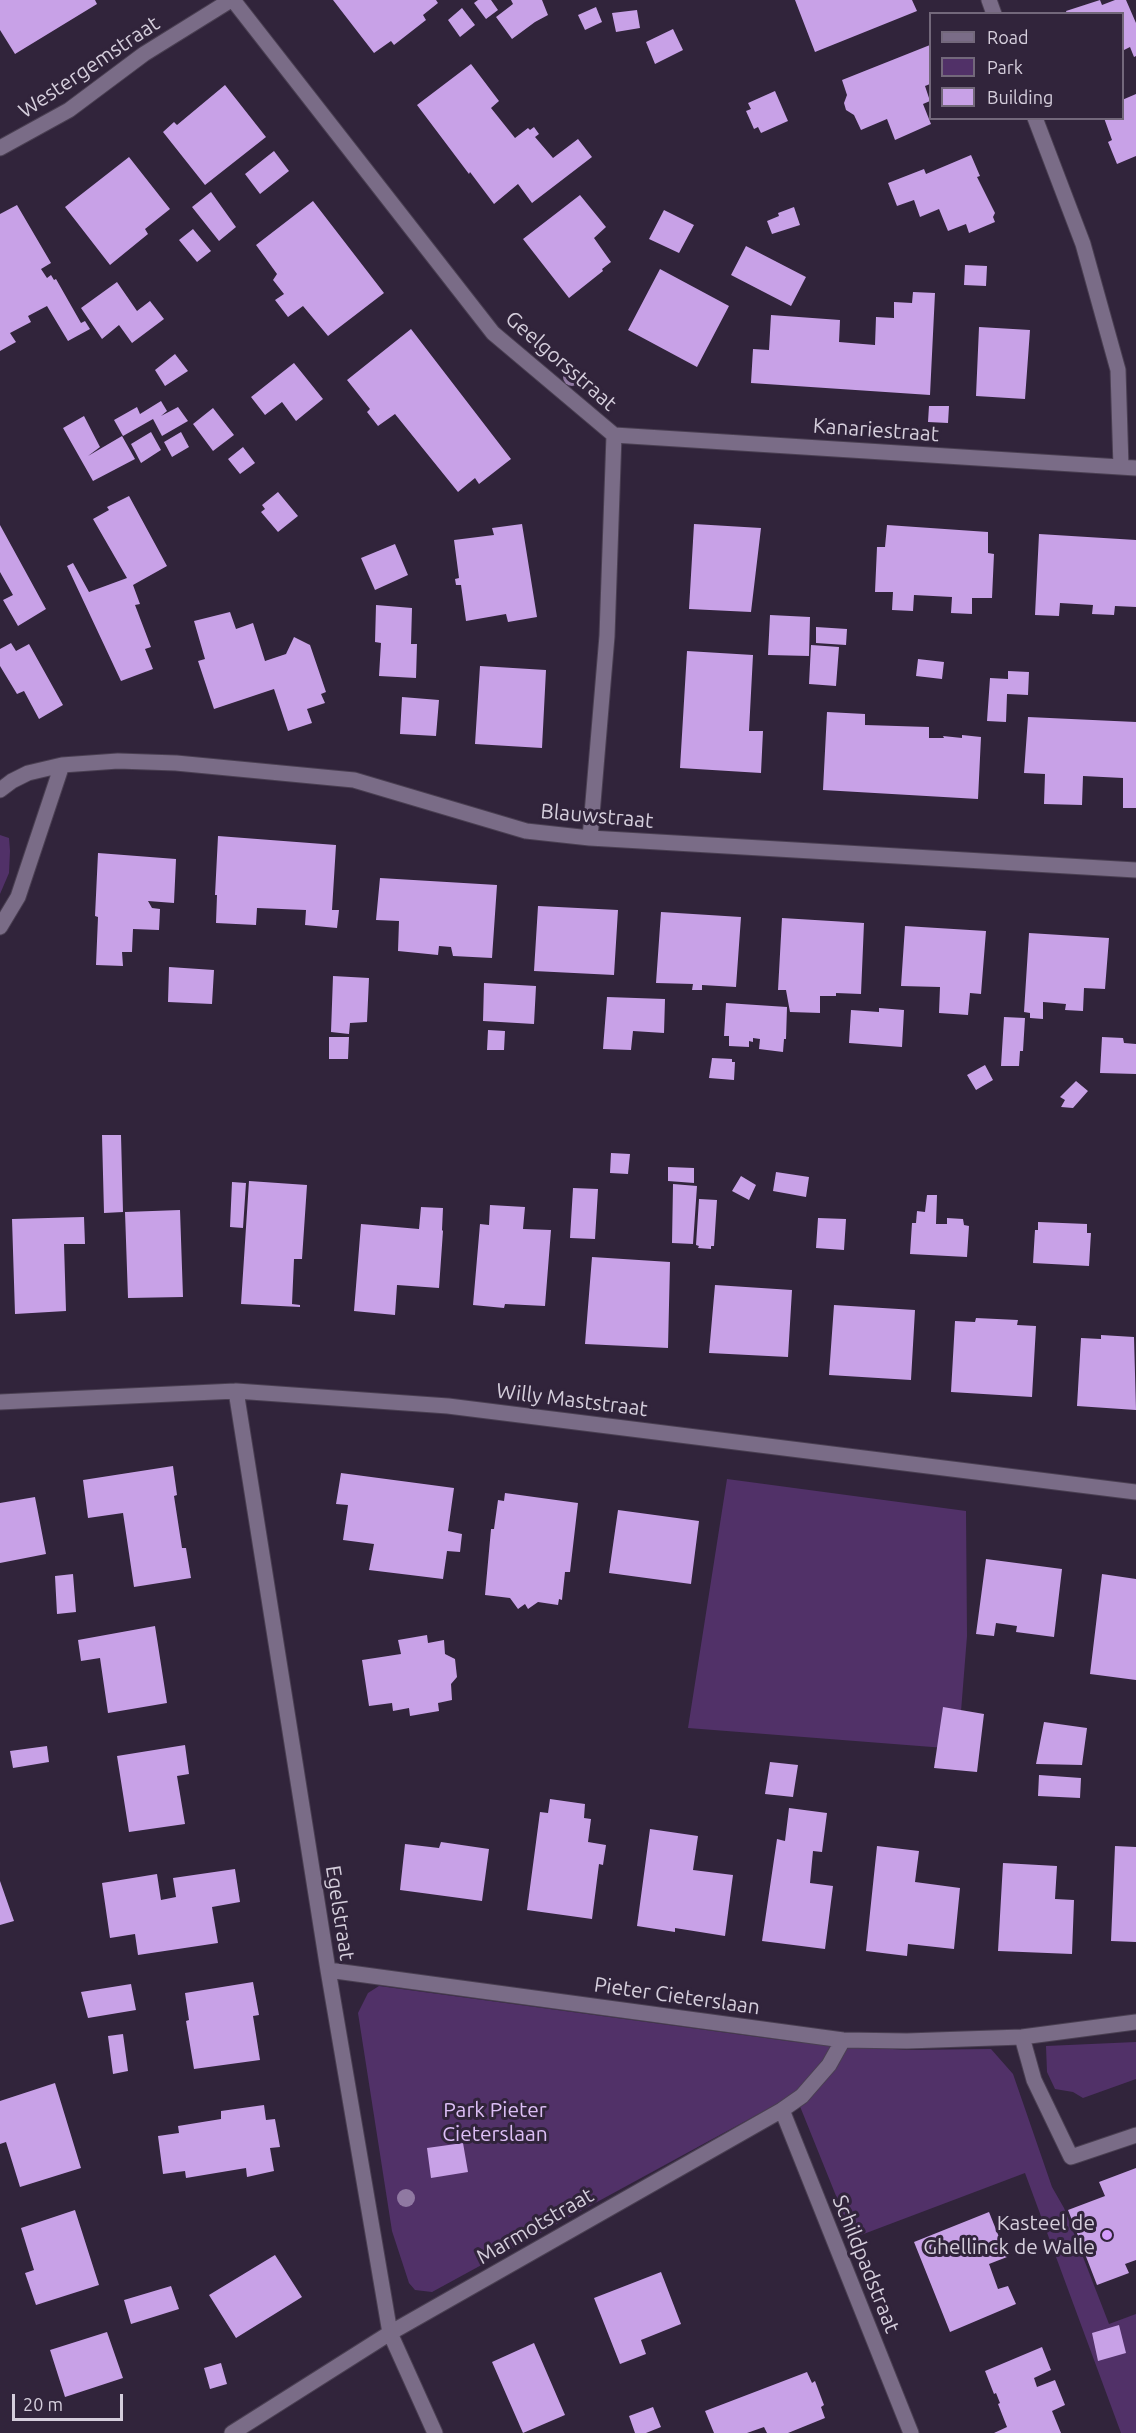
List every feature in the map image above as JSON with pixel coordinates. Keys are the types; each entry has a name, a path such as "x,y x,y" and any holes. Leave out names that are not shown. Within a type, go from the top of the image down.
{"street":[{"name":"Westergemstraat","path":"0,148 69,110 144,54 232,0"},
{"name":"Geelgorsstraat","path":"232,0 493,333 614,435 607,636 590,838"},
{"path":"1036,120 1083,244 1118,370 1129,467"},
{"name":"Kanariestraat","path":"614,435 1129,467"},
{"name":"Blauwstraat","path":"0,790 12,780 28,772 62,765 118,761 176,763 354,780 526,831 590,838 1136,870"},
{"path":"0,927 18,897 62,765"},
{"name":"Willy Maststraat","path":"0,1402 236,1391 448,1406 1136,1492"},
{"name":"Egelstraat","path":"236,1391 328,1970 390,2333 435,2433"},
{"name":"Pieter Cieterslaan","path":"328,1970 843,2040 907,2041 1022,2037 1136,2022"},
{"path":"1022,2037 1034,2080 1071,2157 1136,2135"},
{"name":"Marmotstraat","path":"232,2433 390,2333 782,2110 802,2096 829,2065 843,2040"},
{"name":"Schildpadstraat","path":"782,2110 911,2433"}],"green space":[{"path":"0,835 9,838 10,851 9,873 0,894"},
{"path":"727,1479 966,1511 967,1636 958,1749 688,1728"},
{"name":"Park Pieter Cieterslaan","path":"379,1986 795,2042 906,2050 991,2049 1013,2074 1052,2187 1064,2208 1109,2324 1136,2314 1136,2433 1121,2433 1025,2173 853,2238 795,2094 432,2292 415,2290 409,2283 392,2231 358,2013 368,1993"},
{"path":"1136,2042 1136,2079 1083,2098 1073,2092 1055,2089 1047,2072 1046,2046"}],"building":[{"path":"0,0 95,0 97,4 15,54 0,30"},
{"path":"333,0 436,0 438,3 423,15 426,20 394,45 391,41 374,53"},
{"path":"478,0 491,0 498,10 486,19 474,3"},
{"path":"511,0 542,0 548,15 512,39 496,17 513,4"},
{"path":"795,0 912,0 917,11 815,52"},
{"path":"1100,0 1102,5 1115,0 1126,0 1136,23 1136,56 1134,57 1130,47 1124,50 1124,12 1066,11"},
{"path":"596,7 602,22 585,30 578,15"},
{"path":"462,8 475,25 460,37 448,20"},
{"path":"637,10 640,28 616,32 612,13"},
{"path":"673,29 683,50 655,64 646,42"},
{"path":"929,45 929,84 925,86 929,101 923,104 931,124 895,140 887,119 861,130 854,115 846,110 844,103 847,95 842,80"},
{"path":"471,64 499,101 491,108 515,138 528,128 530,130 534,127 539,134 535,137 553,158 578,139 592,157 532,203 518,184 494,204 417,105"},
{"path":"225,85 266,137 205,185 163,132 174,122 177,125"},
{"path":"775,91 788,121 761,133 758,127 754,129 746,111 751,109 748,103"},
{"path":"1136,94 1136,156 1117,164 1108,142 1112,140 1105,120 1124,120 1124,99"},
{"path":"274,151 289,171 260,194 245,174"},
{"path":"971,155 980,176 977,177 995,213 993,217 995,222 969,233 966,224 948,231 939,209 920,217 914,200 897,206 888,183 924,169 926,174"},
{"path":"129,157 170,209 145,229 148,234 110,265 65,207"},
{"path":"211,192 236,227 219,241 192,207"},
{"path":"580,195 606,227 594,238 611,262 569,298 523,239"},
{"path":"313,201 384,293 328,336 303,306 288,317 275,300 284,294 273,280 277,274 256,245"},
{"path":"17,205 51,263 41,269 47,278 51,275 54,280 56,279 81,323 85,321 90,329 68,341 47,306 28,316 31,322 10,333 16,342 0,351 0,214"},
{"path":"794,207 800,225 772,234 767,221 779,216 778,213"},
{"path":"664,210 694,225 679,253 649,239"},
{"path":"193,229 211,251 197,262 179,240"},
{"path":"746,246 806,277 791,306 731,275"},
{"path":"965,265 987,266 986,286 964,285"},
{"path":"660,269 729,306 697,367 628,330"},
{"path":"117,282 137,311 150,301 164,319 132,343 119,325 102,339 81,308"},
{"path":"913,292 935,293 930,395 751,383 753,349 769,350 771,315 840,320 839,342 875,345 876,317 894,318 894,302 912,303"},
{"path":"979,327 1030,330 1025,399 976,396"},
{"path":"411,329 511,459 479,484 475,478 458,492 395,414 378,426 367,412 370,409 347,380"},
{"path":"175,354 188,371 165,386 155,370"},
{"path":"294,363 323,399 296,421 282,402 265,415 251,397"},
{"path":"161,401 167,411 161,416 178,407 188,421 162,436 153,419 123,436 114,420 137,407 140,414"},
{"path":"929,406 949,406 948,423 928,422"},
{"path":"213,408 234,435 213,451 193,424"},
{"path":"84,416 100,447 88,456 122,436 135,459 93,481 63,428"},
{"path":"151,432 161,450 141,463 131,444"},
{"path":"181,432 189,447 172,457 164,442"},
{"path":"243,447 255,463 240,474 228,459"},
{"path":"278,492 298,516 278,532 261,512 265,509 262,505"},
{"path":"129,496 167,566 133,585 140,604 135,605 151,647 145,649 153,669 121,681 67,566 73,563 89,592 127,578 93,519 109,510 107,507"},
{"path":"522,524 537,617 508,622 506,614 466,621 461,585 456,585 455,579 459,578 454,540 494,535 492,528"},
{"path":"694,524 761,528 751,612 689,609"},
{"path":"0,525 46,609 18,626 3,600 13,595 0,572"},
{"path":"887,525 988,532 988,553 994,554 992,598 972,598 972,614 951,613 952,597 914,595 913,611 892,610 893,592 875,592 877,547 885,547"},
{"path":"1039,534 1136,540 1136,607 1115,606 1114,615 1092,614 1093,605 1060,603 1059,616 1035,615"},
{"path":"395,544 408,575 375,590 361,558"},
{"path":"376,605 412,608 411,644 417,644 416,678 379,676 381,643 375,642"},
{"path":"230,612 236,629 253,623 265,661 286,654 294,637 310,645 326,692 321,694 325,703 307,709 312,723 288,731 274,689 214,709 198,661 205,659 194,621"},
{"path":"770,615 810,617 809,656 768,655"},
{"path":"816,627 847,629 846,645 816,643"},
{"path":"11,643 16,651 29,644 63,705 39,719 24,691 17,694 0,666 0,649"},
{"path":"811,645 839,647 836,686 809,684"},
{"path":"687,651 753,655 749,731 763,731 761,773 680,768"},
{"path":"918,659 944,662 942,679 916,676"},
{"path":"480,666 546,670 542,748 475,744"},
{"path":"1008,671 1029,672 1028,695 1007,694 1006,722 987,721 990,678 1008,679"},
{"path":"402,697 439,700 436,736 400,734"},
{"path":"827,712 865,714 865,725 929,727 929,738 944,738 943,736 962,738 962,735 981,737 978,799 823,790"},
{"path":"1028,717 1136,722 1136,808 1123,808 1123,778 1083,776 1082,805 1044,804 1045,774 1024,773"},
{"path":"218,836 336,845 332,910 339,910 337,928 305,925 306,910 257,908 256,925 216,923"},
{"path":"98,853 176,859 174,903 148,901 152,908 160,909 159,930 133,929 132,952 122,952 123,966 96,965 98,917 95,916"},
{"path":"380,878 497,885 492,958 453,956 451,947 439,946 438,955 398,951 399,921 376,920"},
{"path":"538,906 618,910 614,975 534,971"},
{"path":"661,912 741,917 736,987 702,985 702,990 692,990 693,984 656,983"},
{"path":"782,918 864,923 861,994 836,993 836,996 820,996 820,1013 790,1012 786,990 778,990"},
{"path":"905,926 986,931 981,994 970,993 968,1015 939,1013 940,987 901,986"},
{"path":"1029,933 1109,938 1105,989 1084,988 1083,1011 1065,1010 1066,1004 1043,1002 1043,1019 1030,1018 1030,1013 1024,1012"},
{"path":"169,967 214,970 212,1004 168,1002"},
{"path":"333,976 369,978 367,1022 350,1023 349,1034 331,1032"},
{"path":"484,983 536,986 534,1024 483,1021"},
{"path":"607,997 665,999 664,1033 633,1031 631,1050 603,1049"},
{"path":"726,1003 787,1007 786,1039 784,1039 783,1052 759,1049 760,1039 753,1038 753,1042 749,1041 749,1047 729,1046 729,1036 724,1036"},
{"path":"879,1008 904,1010 902,1047 849,1043 851,1010 879,1012"},
{"path":"1004,1017 1025,1018 1023,1051 1020,1051 1019,1066 1001,1066"},
{"path":"488,1030 505,1031 504,1050 487,1050"},
{"path":"329,1037 349,1037 348,1059 329,1059"},
{"path":"1102,1037 1123,1038 1124,1043 1136,1044 1136,1074 1100,1073"},
{"path":"712,1058 732,1059 732,1062 735,1062 734,1080 709,1078"},
{"path":"985,1065 993,1080 976,1090 967,1075"},
{"path":"1076,1081 1088,1091 1073,1108 1061,1107 1065,1100 1060,1097"},
{"path":"102,1135 121,1135 123,1212 104,1213"},
{"path":"611,1153 630,1154 628,1174 610,1173"},
{"path":"668,1167 694,1168 694,1183 668,1181"},
{"path":"776,1172 809,1177 806,1197 773,1191"},
{"path":"741,1176 756,1185 749,1200 732,1191"},
{"path":"249,1181 307,1185 302,1259 294,1259 292,1304 300,1305 300,1307 241,1304"},
{"path":"232,1182 246,1183 243,1228 230,1227"},
{"path":"673,1184 697,1186 693,1244 672,1243"},
{"path":"573,1188 598,1189 595,1239 570,1238"},
{"path":"927,1195 937,1195 936,1224 947,1224 947,1218 963,1219 964,1225 969,1226 967,1257 910,1254 912,1223 916,1223 917,1211 925,1212"},
{"path":"699,1199 717,1200 714,1246 711,1246 711,1249 698,1248 699,1246 696,1245"},
{"path":"490,1205 525,1207 523,1229 551,1230 545,1306 505,1304 504,1308 473,1305 480,1224 489,1225"},
{"path":"421,1207 443,1208 439,1288 397,1285 395,1315 354,1311 361,1224 419,1229"},
{"path":"180,1210 183,1297 128,1298 125,1212"},
{"path":"84,1217 85,1244 64,1244 66,1311 15,1314 12,1219"},
{"path":"818,1218 846,1219 844,1250 816,1248"},
{"path":"1038,1222 1087,1224 1087,1233 1091,1233 1089,1266 1033,1263 1035,1230 1038,1230"},
{"path":"592,1257 670,1262 668,1348 585,1344"},
{"path":"715,1285 792,1290 788,1357 709,1353"},
{"path":"834,1305 915,1310 911,1380 829,1375"},
{"path":"976,1318 1018,1320 1017,1325 1036,1326 1032,1397 951,1392 955,1321 975,1322"},
{"path":"1101,1335 1134,1337 1136,1410 1077,1406 1081,1338 1101,1339"},
{"path":"173,1466 177,1495 174,1496 182,1548 186,1548 191,1578 134,1587 123,1513 88,1518 83,1480"},
{"path":"341,1473 454,1488 448,1531 462,1534 460,1552 447,1551 443,1579 369,1570 374,1544 343,1540 348,1505 336,1504"},
{"path":"505,1493 578,1503 570,1572 565,1572 562,1600 559,1599 558,1605 538,1602 528,1609 525,1604 518,1609 510,1598 485,1595 491,1529 494,1529 498,1500 504,1501"},
{"path":"35,1497 46,1554 0,1563 0,1503"},
{"path":"618,1510 699,1521 691,1584 609,1573"},
{"path":"986,1559 1062,1569 1054,1637 1016,1632 1017,1626 996,1623 994,1636 976,1634"},
{"path":"73,1574 76,1612 57,1614 55,1576"},
{"path":"1102,1574 1136,1579 1136,1680 1090,1674"},
{"path":"155,1626 167,1703 108,1713 100,1658 81,1661 78,1640"},
{"path":"427,1635 428,1643 444,1640 445,1654 455,1659 457,1677 451,1684 452,1700 438,1703 439,1711 410,1716 409,1708 393,1711 392,1703 369,1706 362,1660 401,1654 398,1640"},
{"path":"943,1707 984,1714 977,1772 934,1768"},
{"path":"1044,1722 1087,1728 1082,1765 1036,1764"},
{"path":"185,1745 189,1774 177,1776 185,1824 129,1832 117,1756"},
{"path":"47,1746 49,1762 13,1768 10,1751"},
{"path":"770,1762 798,1765 793,1797 765,1794"},
{"path":"1039,1775 1081,1778 1080,1798 1038,1796"},
{"path":"550,1799 585,1804 584,1818 591,1819 588,1842 606,1845 603,1865 599,1864 592,1919 527,1910 540,1812 548,1813"},
{"path":"789,1808 827,1813 822,1852 813,1851 810,1883 833,1886 825,1949 762,1941 777,1839 785,1841"},
{"path":"650,1829 698,1836 693,1870 733,1875 725,1936 675,1928 675,1932 637,1926"},
{"path":"441,1842 489,1849 482,1901 400,1890 405,1844 439,1848"},
{"path":"877,1846 919,1851 915,1882 960,1888 954,1949 908,1944 907,1956 866,1951"},
{"path":"1115,1846 1136,1847 1136,1942 1111,1941"},
{"path":"1003,1863 1057,1866 1055,1899 1074,1900 1072,1954 998,1951"},
{"path":"235,1869 240,1902 212,1907 218,1943 138,1955 135,1934 110,1938 102,1883 157,1874 161,1900 176,1897 173,1878"},
{"path":"0,1881 14,1921 0,1925"},
{"path":"253,1982 259,2015 253,2016 260,2060 194,2069 186,2021 189,2020 185,1993"},
{"path":"131,1984 136,2010 88,2018 81,1992"},
{"path":"123,2034 128,2071 113,2074 108,2036"},
{"path":"55,2083 81,2168 20,2187 6,2142 0,2144 0,2101"},
{"path":"264,2105 266,2120 275,2119 280,2147 270,2148 274,2171 247,2177 246,2168 186,2178 185,2171 163,2174 158,2136 179,2133 178,2126 221,2119 221,2111"},
{"path":"463,2143 468,2172 431,2178 427,2148"},
{"name":"Kasteel de Ghellinck de Walle","path":"1136,2168 1136,2260 1125,2264 1129,2273 1097,2285 1068,2210 1105,2196 1099,2182"},
{"path":"75,2210 99,2285 36,2305 25,2273 34,2270 21,2228"},
{"path":"989,2212 1007,2257 989,2264 998,2289 1008,2286 1016,2304 950,2332 914,2242"},
{"path":"275,2255 302,2297 236,2338 209,2295"},
{"path":"661,2272 681,2324 641,2340 646,2354 620,2364 594,2298"},
{"path":"171,2286 179,2309 131,2324 124,2300"},
{"path":"1119,2325 1126,2353 1098,2361 1092,2333"},
{"path":"107,2332 123,2378 65,2397 50,2350"},
{"path":"534,2343 565,2415 523,2433 492,2362"},
{"path":"1042,2347 1051,2370 1034,2378 1037,2387 1055,2380 1065,2405 1052,2411 1061,2433 994,2433 1007,2427 998,2404 1000,2403 985,2371"},
{"path":"221,2363 227,2384 210,2389 204,2368"},
{"path":"807,2372 812,2383 815,2381 824,2405 821,2407 825,2418 788,2433 767,2433 764,2427 747,2433 714,2433 705,2411"},
{"path":"653,2407 661,2427 646,2433 635,2433 629,2416"}],"place":[{"name":"Kasteel de Ghellinck de Walle","path":"1107,2235"}]}
